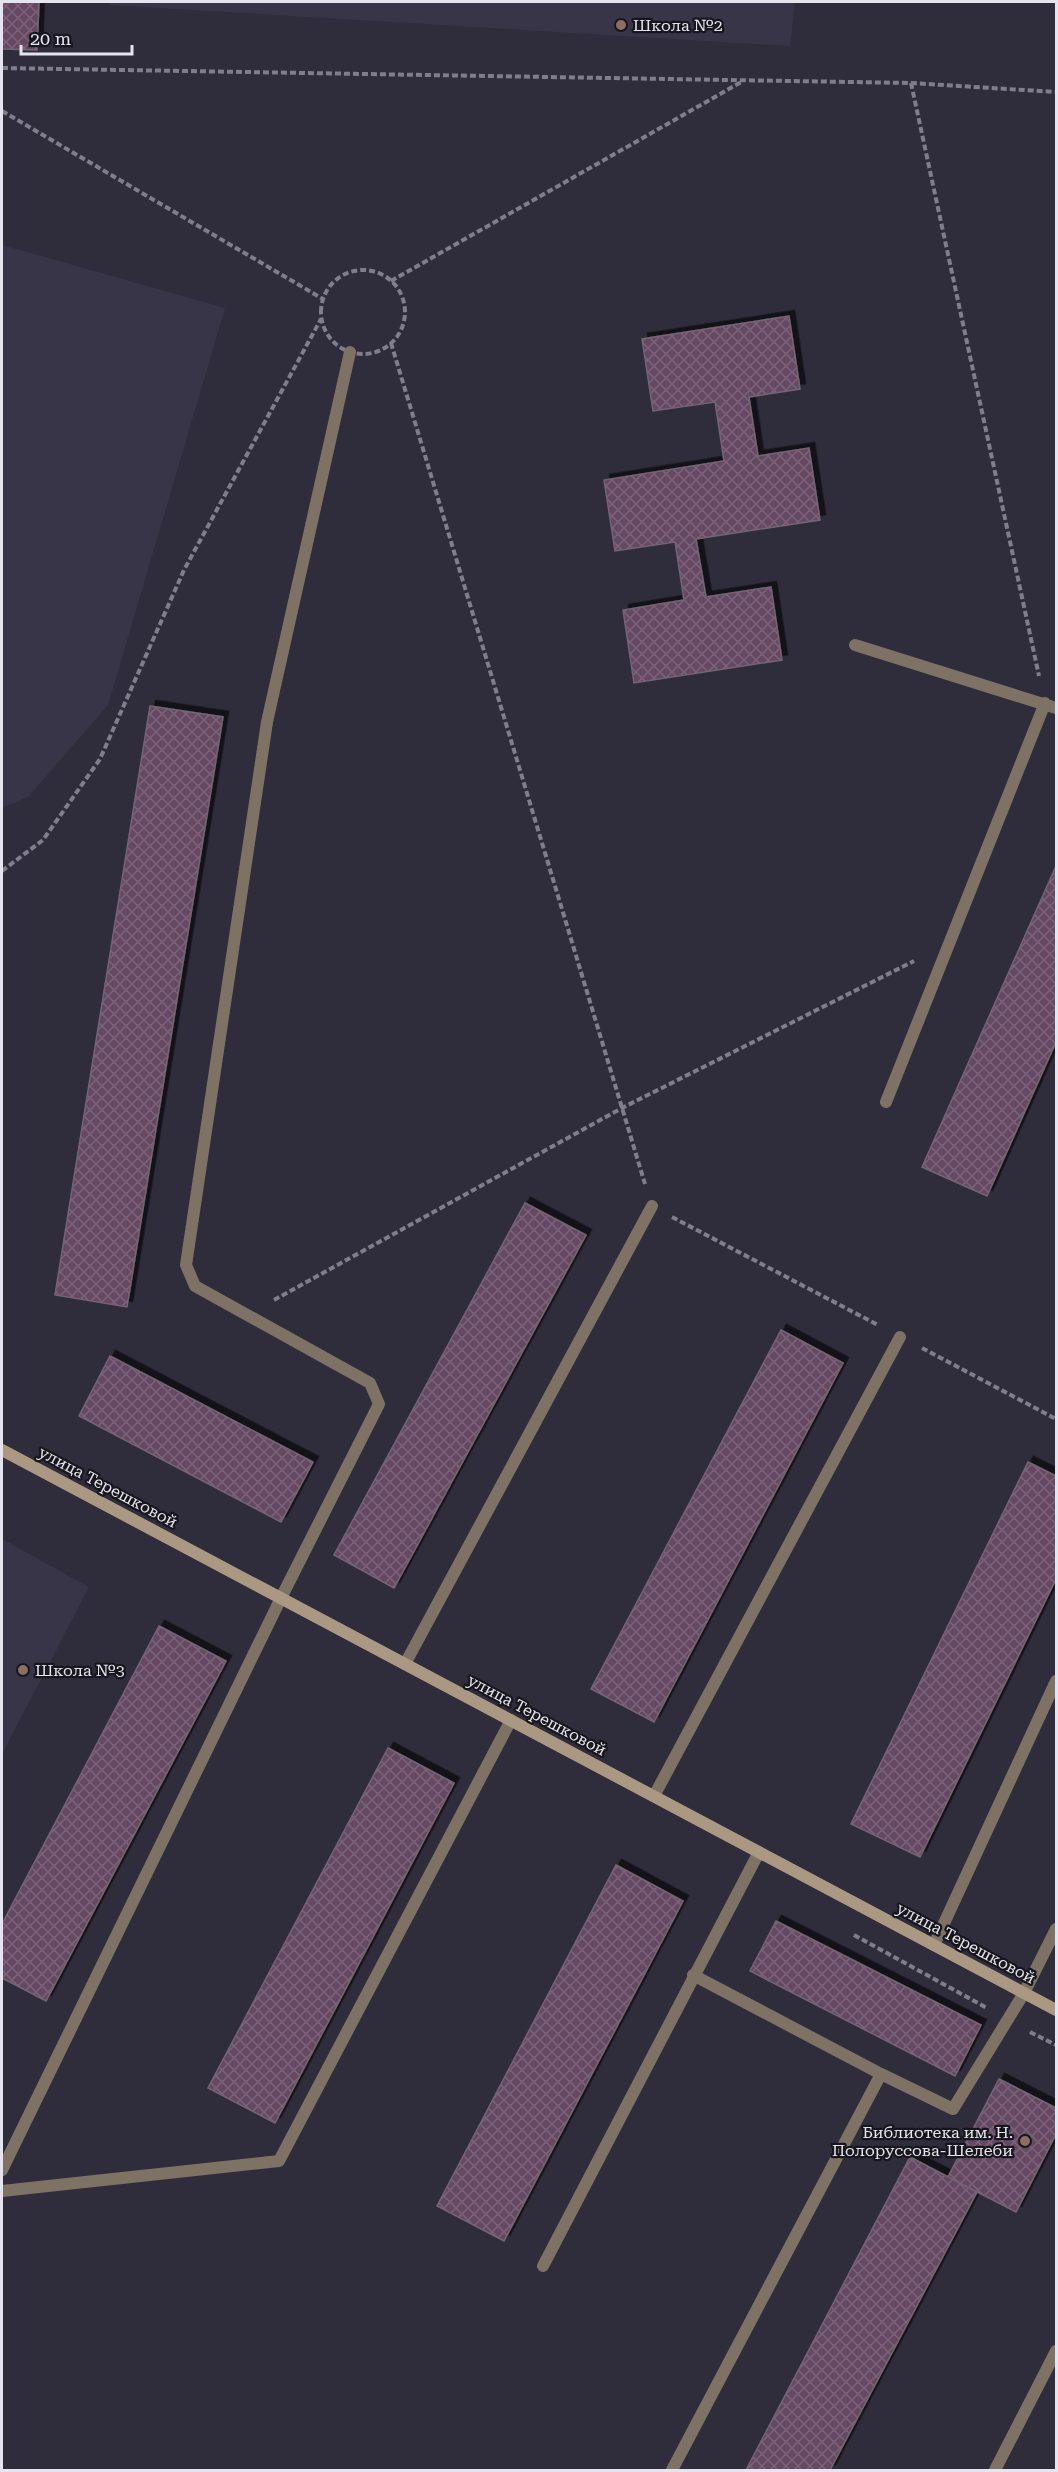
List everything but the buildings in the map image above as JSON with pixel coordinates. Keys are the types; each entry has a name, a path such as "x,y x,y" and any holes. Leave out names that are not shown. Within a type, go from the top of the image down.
{"street":[{"path":"2,2170 281,1598 379,1404 370,1383 195,1286 186,1265 267,722 350,352"},
{"path":"855,645 1051,706 950,943 886,1102"},
{"path":"405,1664 652,1206"},
{"path":"654,1796 900,1337"},
{"name":"улица Терешковой","path":"2,1450 1056,2010"},
{"path":"934,1945 1056,1681"},
{"path":"2,2191 279,2161 511,1720"},
{"path":"543,2266 759,1852"},
{"path":"693,1975 881,2074 953,2109 1024,1993 1056,1929"},
{"path":"672,2470 881,2074"},
{"path":"995,2470 1056,2351"}],"path":[{"path":"2,68 911,82 1056,92"},
{"path":"391,281 745,80"},
{"path":"911,82 1051,706"},
{"path":"2,111 323,299"},
{"path":"2,871 42,840 100,759 184,570 321,319 323,299 329,286 340,277 366,270 380,274 391,281 400,292 404,305 404,319 391,343 378,351 364,354 350,352 331,340 321,319"},
{"path":"391,343 652,1206 1056,1419"},
{"path":"248,1315 622,1108 950,943"}],"shaded area":[{"name":"Школа №2","path":"108,2 795,2 790,46 110,5"},
{"path":"2,245 225,308 108,705 28,797 2,808"},
{"name":"Школа №3","path":"2,1539 89,1587 2,1754"}],"place":[{"name":"Школа №2","path":"621,25"},
{"name":"Школа №3","path":"23,1670"},
{"name":"Библиотека им. Н. Полоруссова-Шелеби","path":"1025,2141"}]}
